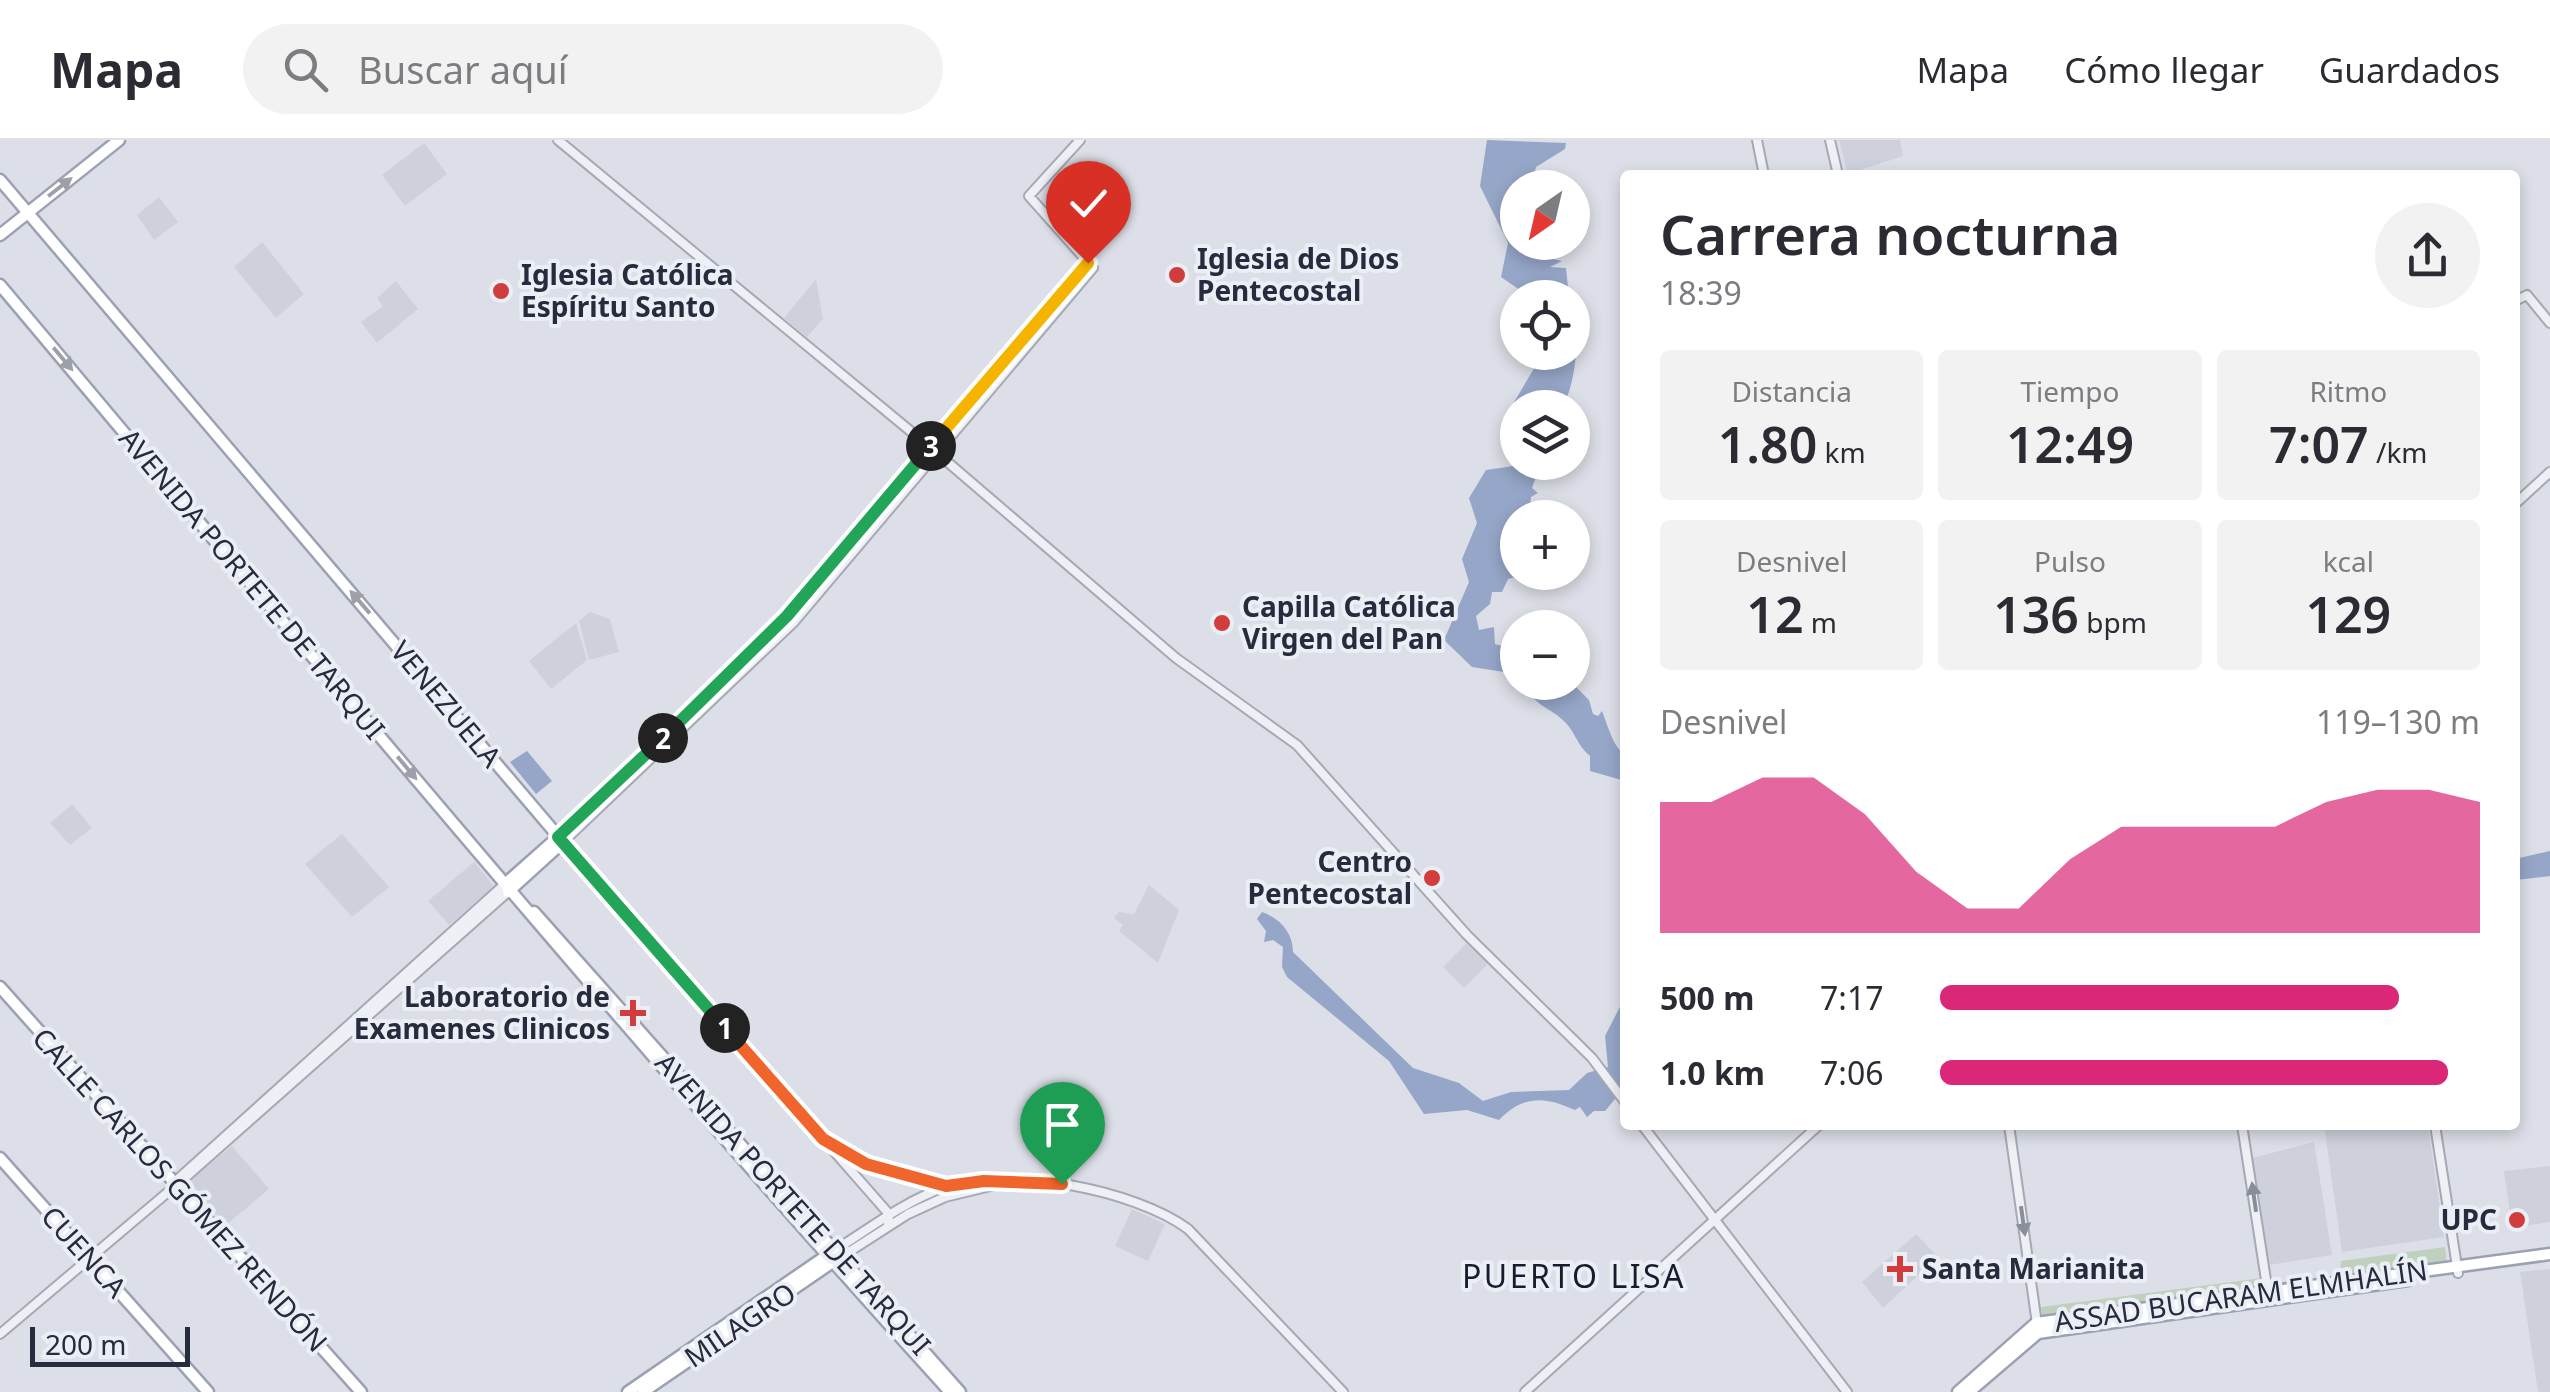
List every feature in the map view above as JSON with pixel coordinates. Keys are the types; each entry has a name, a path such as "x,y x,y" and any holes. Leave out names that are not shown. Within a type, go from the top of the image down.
{"main road":[{"path":"0,235 120,140"},
{"name":"VENEZUELA","path":"0,180 561,840"},
{"name":"AVENIDA PORTETE DE TARQUI","path":"0,284 509,888 950,1392"},
{"path":"509,888 561,840"},
{"name":"CALLE CARLOS GÓMEZ RENDÓN","path":"0,987 361,1392"},
{"name":"CUENCA","path":"0,1158 208,1392"},
{"name":"AVENIDA PORTETE DE TARQUI","path":"832,1257 960,1392"},
{"name":"MILAGRO","path":"628,1392 762,1298 832,1257"},
{"name":"MILAGRO","path":"643,1392 832,1257"},
{"name":"ASSAD BUCARAM ELMHALÍN","path":"1958,1392 2037,1328 2550,1257"},
{"name":"ASSAD BUCARAM ELMHALÍN","path":"2457,1270 2514,1266 2550,1257"},
{"path":"1969,1392 2037,1328"}],"street":[{"path":"558,140 933,450 1176,658 1297,745 1455,922 1592,1058 1620,1095"},
{"path":"561,840 787,616 1090,266 1029,196 1080,140"},
{"path":"1757,140 1763,170"},
{"path":"1830,140 1837,170"},
{"path":"2520,298 2527,294 2550,323"},
{"path":"561,840 776,640 933,450"},
{"path":"2520,499 2550,472"},
{"name":"VENEZUELA","path":"561,840 889,1214"},
{"path":"0,1334 509,888"},
{"path":"1646,1130 1847,1392"},
{"path":"1525,1392 1813,1130"},
{"path":"2010,1130 2037,1328"},
{"path":"2243,1130 2269,1298"},
{"path":"2436,1130 2457,1270"},
{"path":"823,1139 885,1172 946,1186 1003,1182 1072,1186 1162,1211 1222,1259 1343,1392"},
{"path":"832,1257 945,1197 1003,1182"},
{"path":"832,1257 889,1214 946,1186"},
{"path":"888,1225 889,1214"}],"shaded area":[{"path":"1839,140 1900,140 1903,156 1860,170 1847,170"},
{"path":"424,143 447,174 405,206 382,175"},
{"path":"159,197 178,222 154,240 137,215"},
{"path":"262,242 304,294 276,318 234,267"},
{"path":"816,279 823,319 807,337 784,318"},
{"path":"396,281 418,309 377,343 361,322 383,306 377,298"},
{"path":"590,612 610,619 619,652 589,660 579,621"},
{"path":"576,623 587,660 551,689 529,661"},
{"path":"72,804 92,828 70,845 50,823"},
{"path":"342,834 389,887 352,917 305,864"},
{"path":"474,862 494,886 449,925 428,901"},
{"path":"1149,885 1179,910 1158,963 1119,931 1123,925 1114,918 1119,912 1134,914"},
{"path":"1467,943 1488,964 1464,988 1443,967"},
{"path":"2325,1130 2429,1130 2444,1237 2342,1252"},
{"path":"2314,1142 2332,1255 2269,1265 2252,1158"},
{"path":"232,1146 269,1189 226,1225 189,1181"},
{"path":"2550,1166 2550,1222 2523,1226 2521,1211 2510,1213 2504,1171"},
{"path":"1132,1209 1165,1224 1148,1261 1115,1246"},
{"name":"Santa Marianita","path":"1916,1234 1938,1257 1883,1308 1862,1282"},
{"path":"2550,1269 2550,1392 2538,1392 2520,1272"}],"green space":[{"path":"2445,1247 2447,1265 2340,1279 2341,1261"},
{"path":"2262,1278 2265,1291 2043,1320 2041,1307"}],"water":[{"path":"1487,140 1566,143 1565,149 1535,170 1500,170 1500,227 1480,186"},
{"path":"1504,260 1558,260 1562,261 1550,267 1566,268 1567,280 1505,280 1501,277"},
{"path":"1533,370 1573,370 1569,390 1521,390"},
{"path":"1500,468 1500,480 1535,480 1532,488 1538,493 1531,500 1500,500 1503,590 1492,592 1490,604 1476,616 1479,630 1494,627 1495,644 1500,645 1500,671 1472,667 1444,640 1469,582 1462,559 1477,523 1469,498 1486,470"},
{"path":"1589,700 1593,714 1598,716 1602,711 1620,749 1620,780 1590,771 1590,756 1569,727 1537,702"},
{"path":"527,751 552,781 536,794 510,762"},
{"path":"2550,851 2550,876 2520,879 2520,858"},
{"path":"1262,912 1284,927 1293,952 1413,1068 1459,1083 1483,1101 1511,1092 1569,1090 1587,1073 1608,1067 1605,1036 1620,1007 1620,1093 1605,1111 1594,1111 1587,1117 1580,1107 1575,1110 1544,1100 1517,1106 1499,1120 1467,1110 1424,1114 1389,1061 1287,977 1282,967 1283,947 1273,940 1264,942 1266,931 1257,919"}],"place":[{"name":"Iglesia de Dios Pentecostal","path":"1177,275"},
{"name":"Iglesia Católica Espíritu Santo","path":"501,291"},
{"name":"Capilla Católica Virgen del Pan","path":"1222,623"},
{"name":"Centro Pentecostal","path":"1432,878"},
{"name":"Laboratorio de Examenes Clinicos","path":"633,1013"},
{"name":"UPC","path":"2517,1220"},
{"name":"Santa Marianita","path":"1900,1269"}],"district":[{"name":"PUERTO LISA","path":"1574,1277"}],"route":[{"path":"1062,1184 923,1183 866,1164 823,1139 558,837 787,616 1088,263"}]}
